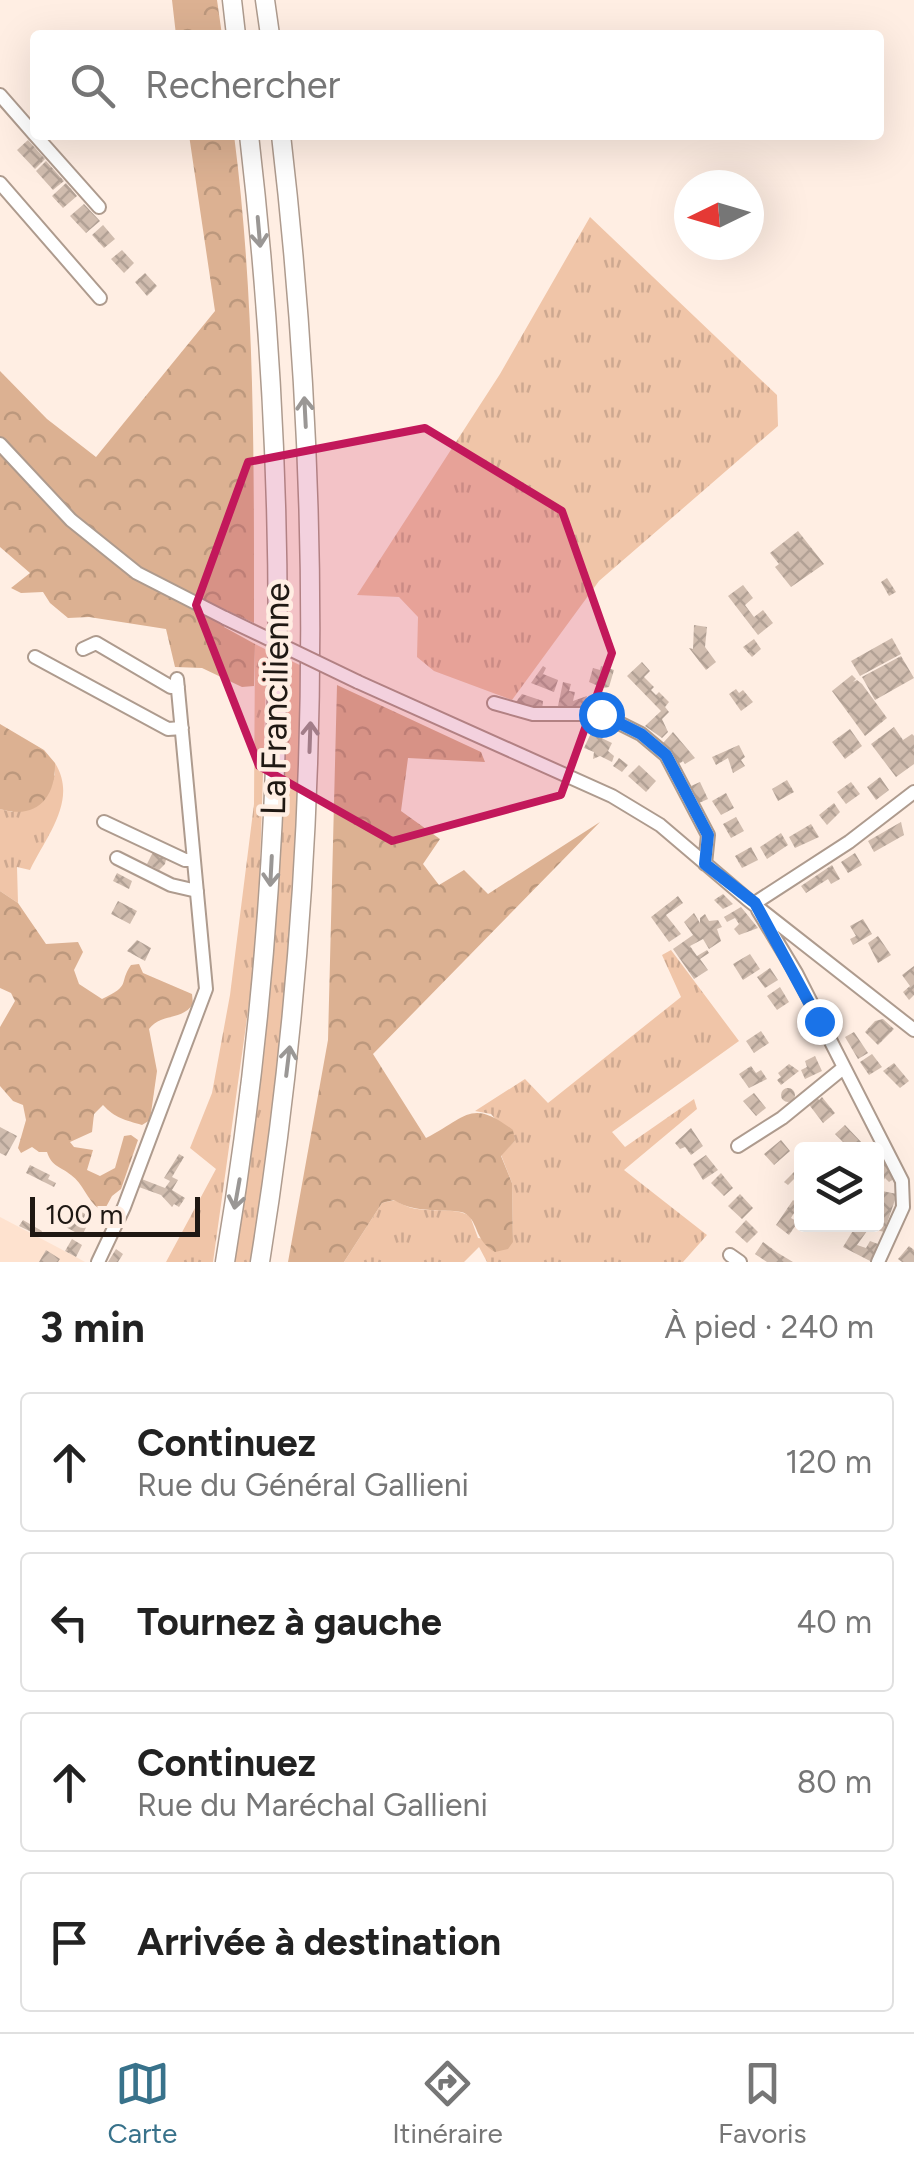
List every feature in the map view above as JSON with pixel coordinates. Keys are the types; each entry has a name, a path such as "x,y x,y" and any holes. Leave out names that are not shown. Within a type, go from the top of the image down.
{"highway":[{"path":"232,0 235,30"},
{"path":"265,0 269,30"},
{"name":"La Francilienne","path":"225,1262 241,1172 269,923 278,720 279,611 272,398 249,140"},
{"name":"La Francilienne","path":"260,1262 291,1033 303,892 310,718 311,587 304,394 281,140"}],"street":[{"path":"0,96 30,129"},
{"path":"40,140 100,207"},
{"path":"0,183 100,298"},
{"path":"0,444 71,520 137,573 358,682 612,796 660,825 914,1030"},
{"path":"83,648 96,643 171,687 177,683 206,989 124,1207 98,1262"},
{"path":"35,656 168,729 182,728"},
{"path":"494,702 533,714 601,714 641,734 666,755 708,835 705,864"},
{"path":"755,903 849,842 914,792"},
{"path":"104,822 186,860 194,860"},
{"path":"117,858 170,885 197,891"},
{"path":"755,903 796,973 909,1196 878,1262"},
{"path":"738,1146 782,1118 842,1068"}],"highlighted area":[{"path":"425,428 562,511 612,653 561,795 392,841 259,766 196,605 248,462"}],"shaded area":[{"path":"0,1217 76,1257 85,1262 0,1262"}],"green space":[{"path":"172,0 217,0 221,30 175,30"},
{"path":"190,140 235,140 250,317 254,623 226,610 224,627 255,644 254,686 242,687 202,668 175,667 166,629 89,617 68,618 43,592 21,593 11,588 30,573 0,547 0,371 47,419 96,457 215,311"},
{"path":"590,217 777,395 778,426 599,581 512,700 434,671 417,657 418,617 399,597 357,595 500,374"},
{"path":"255,644 267,650 259,897 253,975 213,1262 166,1262 216,1169 190,1148 212,1093 230,995 254,804"},
{"path":"285,658 306,668 286,1014 252,1262 232,1262 255,1112 270,961"},
{"path":"337,685 481,752 485,762 408,758 401,811 440,839 423,864 439,885 464,870 488,894 600,822 373,1054 426,1138 460,1118 478,1113 513,1130 515,1141 501,1156 512,1183 513,1242 508,1249 495,1252 488,1247 466,1214 414,1208 394,1200 382,1203 344,1262 288,1262 328,1040"},
{"path":"0,724 44,750 55,763 48,796 33,809 0,809"},
{"path":"55,763 61,777 62,804 30,870 17,867 18,903 0,891 0,809 12,812 55,775"},
{"path":"0,891 18,903 46,944 78,942 83,952 74,970 79,984 102,999 121,987 131,965 139,964 143,973 192,994 193,1004 188,1009 149,1029 157,1071 150,1120 142,1125 130,1122 103,1105 94,1114 92,1132 70,1142 74,1147 93,1150 87,1170 100,1176 115,1168 124,1136 138,1140 121,1189 106,1207 99,1209 75,1178 54,1163 47,1152 32,1147 21,1153 18,1148 26,1120 23,1105 13,1101 0,1086 0,1027 15,1001 11,993 0,988"},
{"path":"671,950 739,1041 612,1132 625,1147 694,1099 697,1109 624,1170 707,1235 683,1262 487,1262 479,1247 464,1262 344,1262 382,1203 395,1200 414,1208 470,1216 478,1238 513,1242 512,1183 501,1155 515,1141 491,1114 475,1111 525,1079 548,1103 681,997 662,955"}],"building":[{"path":"28,140 45,159 35,169 17,150"},
{"path":"46,161 64,181 53,190 36,171"},
{"path":"66,183 77,196 63,208 52,196"},
{"path":"84,204 100,221 86,233 70,216"},
{"path":"103,225 115,239 104,248 92,235"},
{"path":"122,250 134,263 124,273 111,259"},
{"path":"145,273 157,286 147,296 135,282"},
{"path":"798,531 824,564 791,587 775,567 779,564 770,553"},
{"path":"887,578 896,592 889,596 881,582"},
{"path":"743,585 753,598 745,605 754,617 763,610 773,623 758,635 728,596"},
{"path":"694,625 707,627 705,647 716,662 706,670 689,648 693,649"},
{"path":"892,638 901,654 860,676 851,661"},
{"path":"754,639 761,649 752,657 743,647"},
{"path":"901,656 914,678 875,700 862,677"},
{"path":"642,662 650,671 644,677 654,687 651,690 669,702 665,707 669,712 662,719 668,732 662,738 645,726 661,711 627,676"},
{"path":"543,666 543,674 558,680 554,692 531,683"},
{"path":"601,666 614,670 609,687 589,682 593,668 600,670"},
{"path":"852,675 856,679 853,682 862,684 887,718 865,736 832,691"},
{"path":"563,682 571,684 569,691 575,692 573,701 587,696 584,710 557,711"},
{"path":"736,689 739,693 743,690 753,702 741,711 729,694"},
{"path":"522,694 543,701 542,710 515,703"},
{"path":"894,727 903,740 914,736 914,764 896,777 871,744"},
{"path":"850,729 862,746 845,759 832,742"},
{"path":"673,732 695,758 685,764 679,764 663,743"},
{"path":"591,733 612,743 608,751 614,756 612,762 600,756 593,759 594,752 584,748"},
{"path":"739,745 745,766 733,773 728,758 716,765 712,757"},
{"path":"619,758 628,765 622,772 613,766"},
{"path":"639,765 656,781 646,792 628,776"},
{"path":"880,777 889,790 876,800 867,787"},
{"path":"787,780 794,792 778,801 772,789"},
{"path":"700,782 708,799 699,803 691,786"},
{"path":"851,782 860,794 846,804 837,792"},
{"path":"726,793 734,808 721,815 712,801"},
{"path":"834,803 840,812 827,825 819,815"},
{"path":"736,817 744,831 731,838 723,824"},
{"path":"901,822 904,835 874,852 868,841"},
{"path":"811,824 819,837 795,848 789,837"},
{"path":"781,833 788,845 767,859 760,847"},
{"path":"156,846 168,851 159,870 147,864"},
{"path":"751,847 758,860 742,868 735,856"},
{"path":"855,853 862,865 848,873 841,862"},
{"path":"832,865 840,879 831,884 828,879 806,893 801,886"},
{"path":"117,873 132,881 129,889 113,881"},
{"path":"723,894 733,904 723,909 714,900"},
{"path":"678,896 683,903 666,915 681,934 669,942 651,917"},
{"path":"118,901 137,911 130,924 111,914"},
{"path":"741,907 758,928 739,935 734,929 739,924 735,918 727,922 724,917"},
{"path":"694,913 700,923 705,914 709,921 718,920 722,927 717,929 721,941 709,949 703,939 690,946 697,956 707,950 709,953 700,959 708,970 694,979 673,949 693,935 684,922"},
{"path":"863,919 872,934 853,945 850,939 856,936 850,926"},
{"path":"878,936 891,955 878,963 868,943"},
{"path":"137,940 151,948 145,961 127,951"},
{"path":"750,954 760,969 743,980 733,964"},
{"path":"914,966 914,995 909,1000 903,992 910,986 902,975"},
{"path":"770,968 778,980 765,988 757,977"},
{"path":"780,987 789,1002 777,1010 767,996"},
{"path":"883,1019 894,1029 878,1045 865,1032 875,1021"},
{"path":"761,1031 769,1043 754,1053 746,1041"},
{"path":"854,1032 868,1053 858,1059 845,1037"},
{"path":"872,1054 882,1067 869,1075 860,1062"},
{"path":"815,1056 822,1071 805,1079 801,1070 807,1067 805,1061"},
{"path":"894,1063 909,1081 900,1088 883,1071"},
{"path":"789,1064 799,1071 781,1085 778,1073"},
{"path":"751,1066 756,1073 761,1070 767,1079 749,1088 739,1074"},
{"path":"788,1088 795,1095 788,1102 781,1095"},
{"path":"754,1093 766,1108 756,1116 743,1101"},
{"path":"815,1096 819,1100 822,1097 835,1113 823,1123 807,1102"},
{"path":"845,1125 861,1142 843,1142 835,1134"},
{"path":"0,1127 17,1136 6,1156 0,1153"},
{"path":"691,1128 703,1146 691,1155 675,1143"},
{"path":"781,1140 790,1151 774,1165 764,1154"},
{"path":"179,1154 184,1157 172,1177 178,1180 172,1190 185,1198 179,1207 172,1207 161,1195 136,1186 139,1178 165,1188 170,1181 164,1178"},
{"path":"706,1155 718,1170 703,1180 693,1164"},
{"path":"884,1159 894,1179 889,1182 885,1178"},
{"path":"30,1165 50,1175 48,1179 56,1183 54,1187 26,1173"},
{"path":"721,1173 733,1188 724,1196 711,1183"},
{"path":"884,1191 897,1194 884,1232"},
{"path":"740,1194 753,1208 742,1219 728,1206"},
{"path":"793,1200 794,1228 789,1235 776,1225"},
{"path":"76,1209 91,1217 82,1236 66,1227"},
{"path":"23,1220 42,1231 40,1236 19,1226"},
{"path":"746,1220 758,1232 747,1243 735,1232"},
{"path":"852,1232 866,1232 857,1245 866,1248 870,1241 878,1244 872,1262 843,1247"},
{"path":"72,1239 82,1245 76,1257 65,1251"},
{"path":"763,1242 793,1262 767,1262 755,1254"},
{"path":"909,1246 914,1250 914,1262 902,1262 898,1259"},
{"path":"116,1249 123,1254 118,1262 108,1262"},
{"path":"46,1250 60,1259 58,1262 39,1262"}],"route":[{"path":"601,714 641,734 666,755 708,835 705,864 755,903 819,1021"}]}
